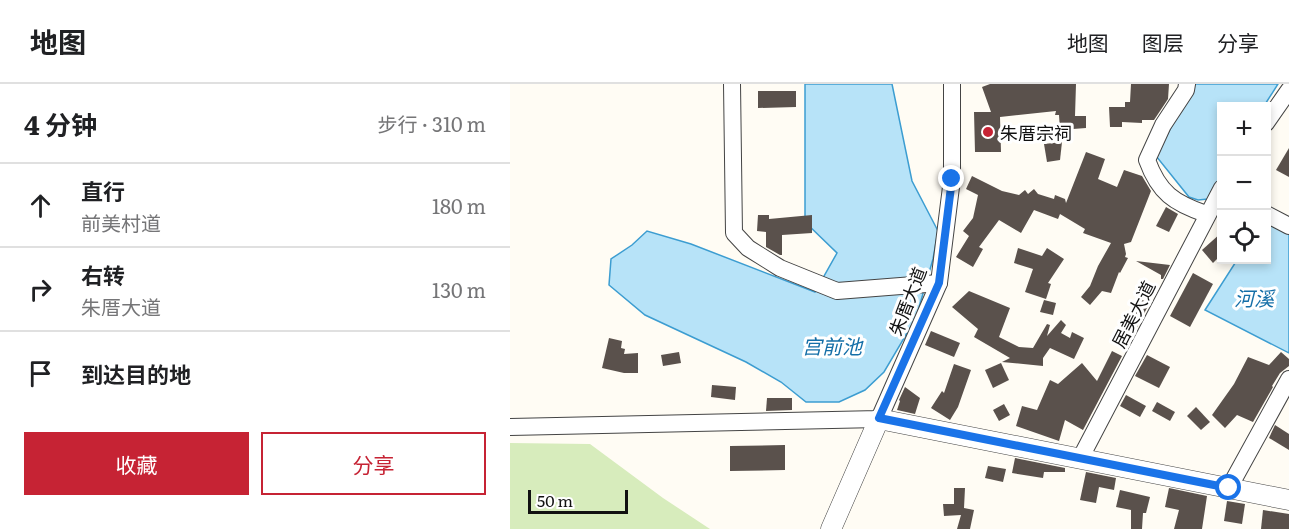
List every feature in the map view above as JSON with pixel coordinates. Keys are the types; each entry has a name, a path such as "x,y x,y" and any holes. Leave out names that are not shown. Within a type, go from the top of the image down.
{"street":[{"path":"732,84 734,233 748,248 780,268 837,291 939,283"},
{"name":"朱厝大道","path":"879,418 939,283 952,179 952,84"},
{"path":"1187,84 1163,125 1147,160 1154,178 1170,196 1181,205 1206,214"},
{"path":"1271,116 1289,90"},
{"name":"居美大道","path":"1080,459 1217,196"},
{"path":"1271,217 1289,226"},
{"path":"1229,488 1289,379"},
{"path":"831,529 879,418"},
{"path":"510,427 879,418 1289,500"}],"green space":[{"path":"510,443 590,444 663,498 710,529 510,529"}],"water":[{"name":"宫前池","path":"805,84 892,84 912,181 938,231 933,259 916,318 884,372 865,390 839,402 806,402 781,382 746,362 645,315 609,285 611,259 632,245 647,231 691,244 815,292 837,253 805,222"},
{"path":"1194,84 1278,84 1267,102 1217,102 1217,184 1208,199 1198,200 1189,197 1156,156"},
{"name":"河溪","path":"1271,224 1289,234 1289,353 1205,310 1234,264 1271,264"}],"building":[{"path":"990,84 1076,84 1075,116 1086,116 1086,128 1060,130 1059,115 1055,115 1056,111 1000,117 1001,152 975,152 974,112 991,112 982,87"},
{"path":"1131,84 1169,84 1168,99 1154,120 1142,120 1142,123 1122,122 1122,127 1110,127 1109,107 1125,107 1125,102 1130,102"},
{"path":"758,91 796,91 796,107 758,108"},
{"path":"1062,142 1060,160 1047,162 1044,144"},
{"path":"1289,148 1289,177 1276,170"},
{"path":"1086,152 1105,159 1098,179 1117,187 1124,170 1142,176 1151,191 1131,242 1124,244 1125,257 1128,258 1119,272 1111,293 1102,291 1090,305 1081,297 1090,286 1111,243 1083,233 1085,229 1060,214 1058,219 1034,210 1021,233 999,220 979,247 983,249 973,267 956,257 969,236 963,231 973,218 978,195 966,189 972,176 1002,191 1019,195 1025,190 1028,194 1034,189 1038,194 1054,199 1055,195 1065,199 1066,203"},
{"path":"1166,207 1178,214 1169,232 1156,226"},
{"path":"758,215 769,215 769,219 812,215 812,233 782,235 782,255 780,255 766,247 766,232 757,231"},
{"path":"1217,237 1217,259 1213,263 1202,250"},
{"path":"1018,248 1042,256 1047,248 1064,259 1048,283 1051,284 1046,299 1025,292 1033,269 1014,263"},
{"path":"1136,261 1170,265 1161,279 1161,275"},
{"path":"1193,273 1213,284 1190,327 1170,316"},
{"path":"969,291 1010,308 999,337 1019,347 1033,348 1047,324 1050,325 1047,336 1061,320 1066,325 1061,333 1070,338 1072,332 1084,338 1074,359 1050,348 1043,358 1043,366 1002,362 1010,358 974,337 978,329 952,307"},
{"path":"1141,299 1149,304 1137,327 1128,320"},
{"path":"1044,300 1056,303 1053,315 1040,312"},
{"path":"931,331 960,343 954,357 925,345"},
{"path":"609,338 622,341 621,348 625,349 624,354 638,353 638,373 624,373 602,368"},
{"path":"1112,351 1122,356 1083,430 1065,420 1059,441 1016,426 1022,406 1037,410 1050,380 1058,384 1082,363 1097,381"},
{"path":"679,352 681,363 663,366 661,355"},
{"path":"1281,352 1289,359 1289,366 1280,373 1253,422 1237,415 1225,428 1212,415 1234,384 1248,357 1269,365"},
{"path":"1147,355 1170,367 1159,388 1135,376"},
{"path":"1001,363 1009,380 993,388 985,370"},
{"path":"954,364 971,370 958,407 950,420 931,408 942,391 944,393"},
{"path":"712,385 736,387 735,400 711,397"},
{"path":"905,387 920,398 915,414 897,410"},
{"path":"1126,395 1146,406 1140,417 1120,406"},
{"path":"767,398 792,398 792,410 766,411"},
{"path":"1157,402 1175,412 1170,421 1152,411"},
{"path":"1004,404 1010,415 999,421 993,410"},
{"path":"1196,407 1210,422 1201,430 1187,416"},
{"path":"1275,425 1289,434 1289,450 1269,438"},
{"path":"785,445 785,470 730,471 730,446"},
{"path":"1015,458 1065,468 1065,472 1044,472 1043,478 1012,473"},
{"path":"988,466 1006,469 1003,482 985,478"},
{"path":"1086,472 1116,478 1114,490 1099,487 1096,503 1080,500"},
{"path":"954,488 965,488 964,508 974,510 970,529 957,529 961,515 944,516 943,504 954,504"},
{"path":"1169,488 1207,496 1202,529 1174,529 1179,510 1165,507"},
{"path":"1120,490 1150,497 1146,513 1143,513 1142,529 1131,529 1131,510 1116,507"},
{"path":"1227,501 1245,504 1242,524 1224,521"},
{"path":"1263,510 1289,514 1289,529 1261,529"}],"place":[{"name":"朱厝宗祠","path":"988,132"}],"route":[{"path":"952,179 939,283 879,418 1229,488"}]}
